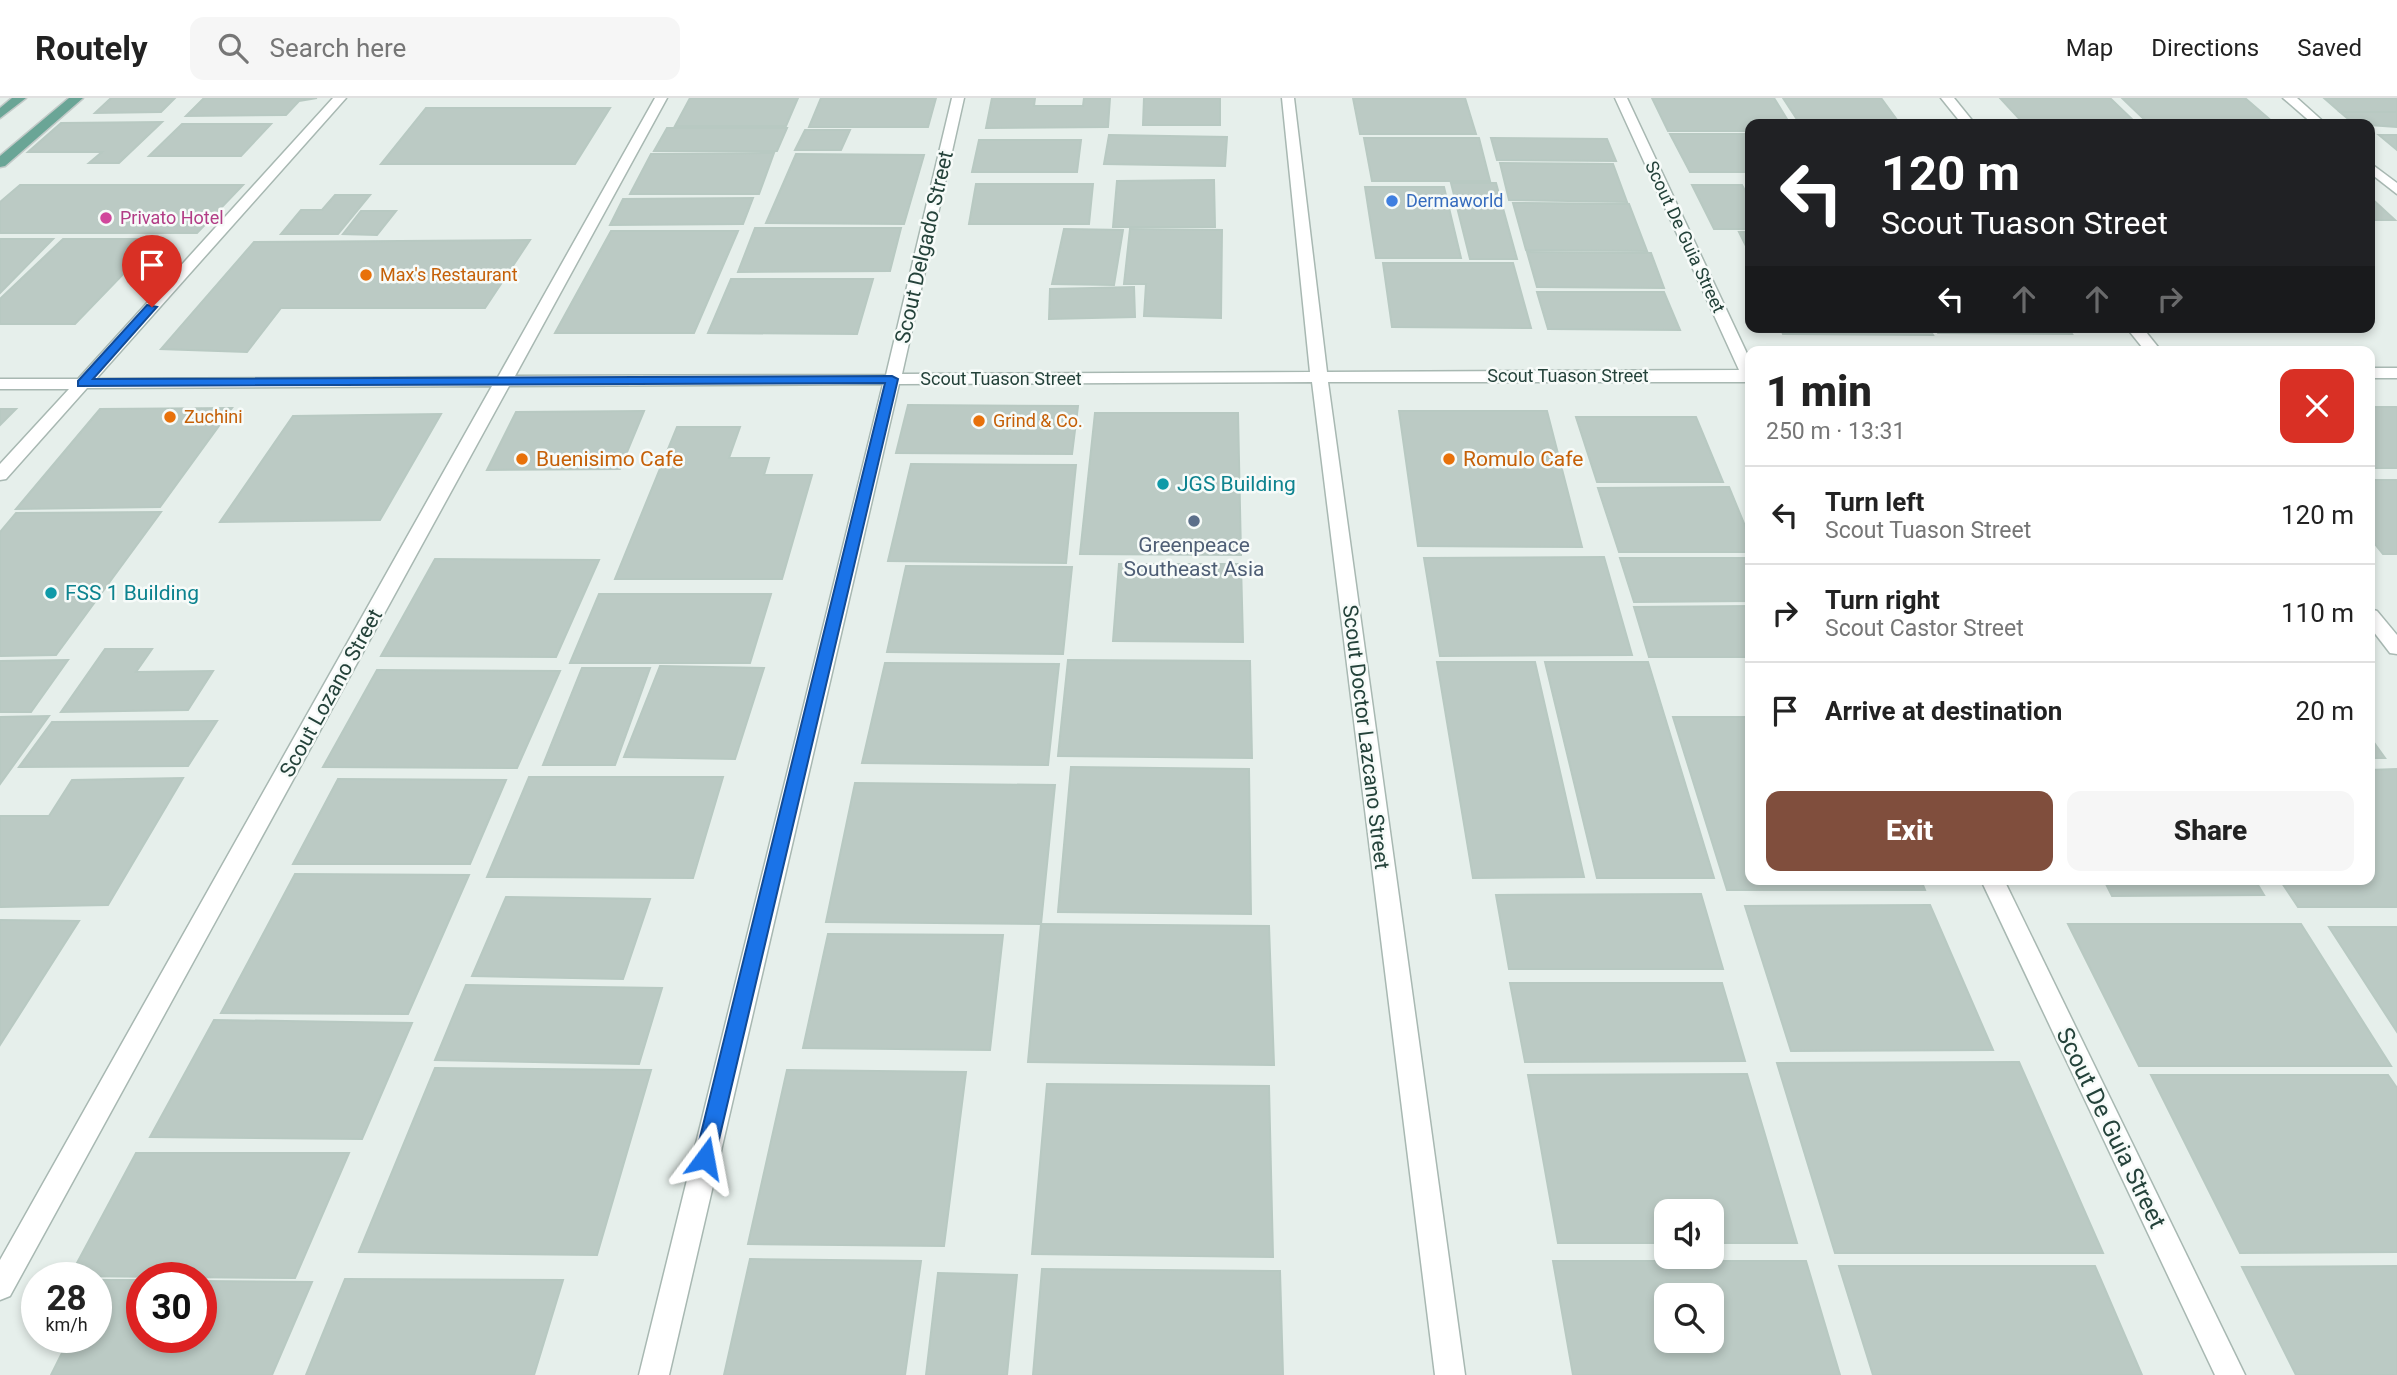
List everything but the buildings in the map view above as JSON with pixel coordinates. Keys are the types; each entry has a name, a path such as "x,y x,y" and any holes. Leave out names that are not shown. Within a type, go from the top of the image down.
{"main road":[{"path":"0,114 20,98"},
{"path":"0,163 77,98"}],"street":[{"path":"0,475 340,98"},
{"name":"Scout Lozano Street","path":"0,1287 662,98"},
{"name":"Scout Delgado Street","path":"654,1375 892,379 908,322 958,98"},
{"name":"Scout Doctor Lazcano Street","path":"1288,98 1319,377 1450,1375"},
{"name":"Scout De Guia Street","path":"1620,98 1745,365"},
{"path":"1947,98 1965,119"},
{"path":"2289,98 2314,119"},
{"path":"2375,171 2397,190"},
{"path":"2375,373 2397,373"},
{"name":"Scout Tuason Street","path":"0,384 1745,376"},
{"path":"2375,621 2397,648"},
{"name":"Scout De Guia Street","path":"1994,885 2230,1375"}],"place":[{"name":"Dermaworld","path":"1392,201"},
{"name":"Privato Hotel","path":"106,218"},
{"name":"Max's Restaurant","path":"366,275"},
{"name":"Zuchini","path":"170,417"},
{"name":"Grind & Co.","path":"979,421"},
{"name":"Buenisimo Cafe","path":"522,459"},
{"name":"Romulo Cafe","path":"1449,459"},
{"name":"JGS Building","path":"1163,484"},
{"name":"Greenpeace Southeast Asia","path":"1194,521"},
{"name":"FSS 1 Building","path":"51,593"}],"route":[{"path":"152,307 83,383 892,379 705,1158"}]}
